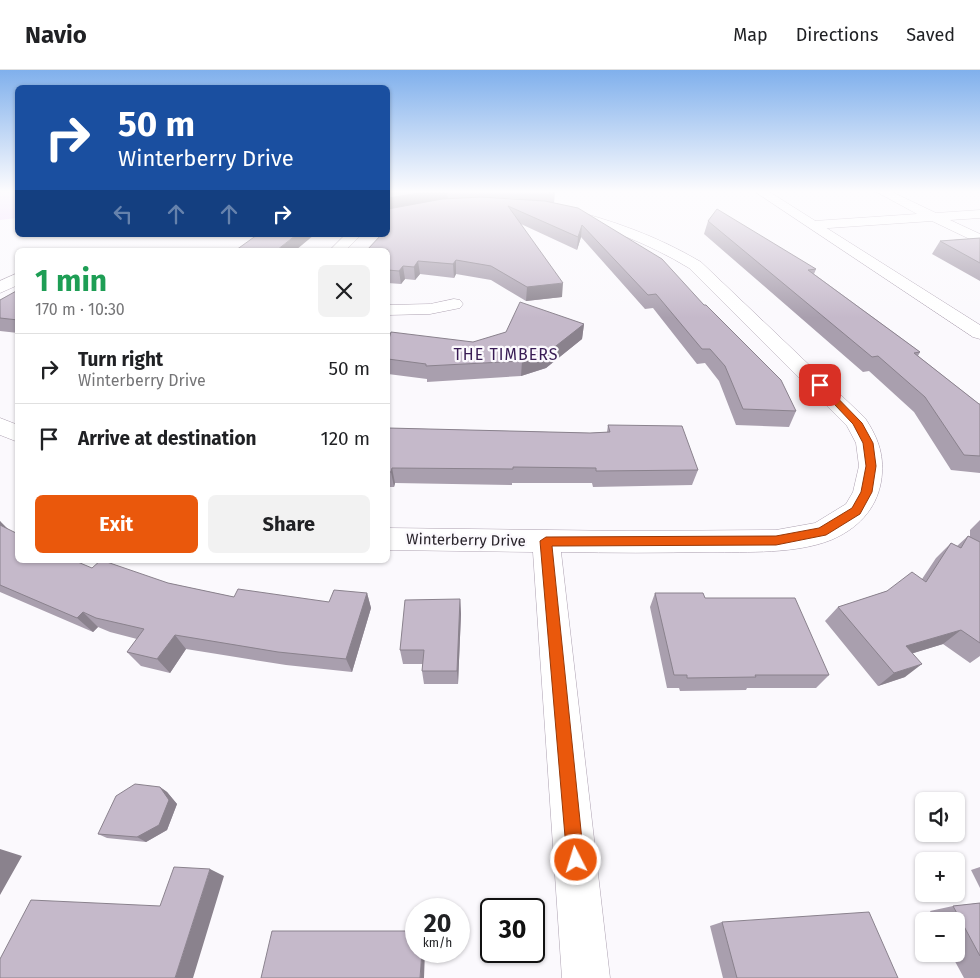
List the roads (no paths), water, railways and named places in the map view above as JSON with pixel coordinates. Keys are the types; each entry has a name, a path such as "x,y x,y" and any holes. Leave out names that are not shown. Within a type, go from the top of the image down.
{"street":[{"name":"Winterberry Drive","path":"390,539 776,541 822,532 856,511 866,492 871,466 868,443 857,423 695,265 666,247 636,233"},
{"path":"827,233 980,333"},
{"path":"967,233 980,240"},
{"path":"339,248 352,237"},
{"path":"0,288 15,280"},
{"path":"390,310 430,308 454,304"},
{"path":"0,425 15,433"},
{"path":"546,541 586,978"}],"district":[{"name":"THE TIMBERS","path":"506,354"}]}
